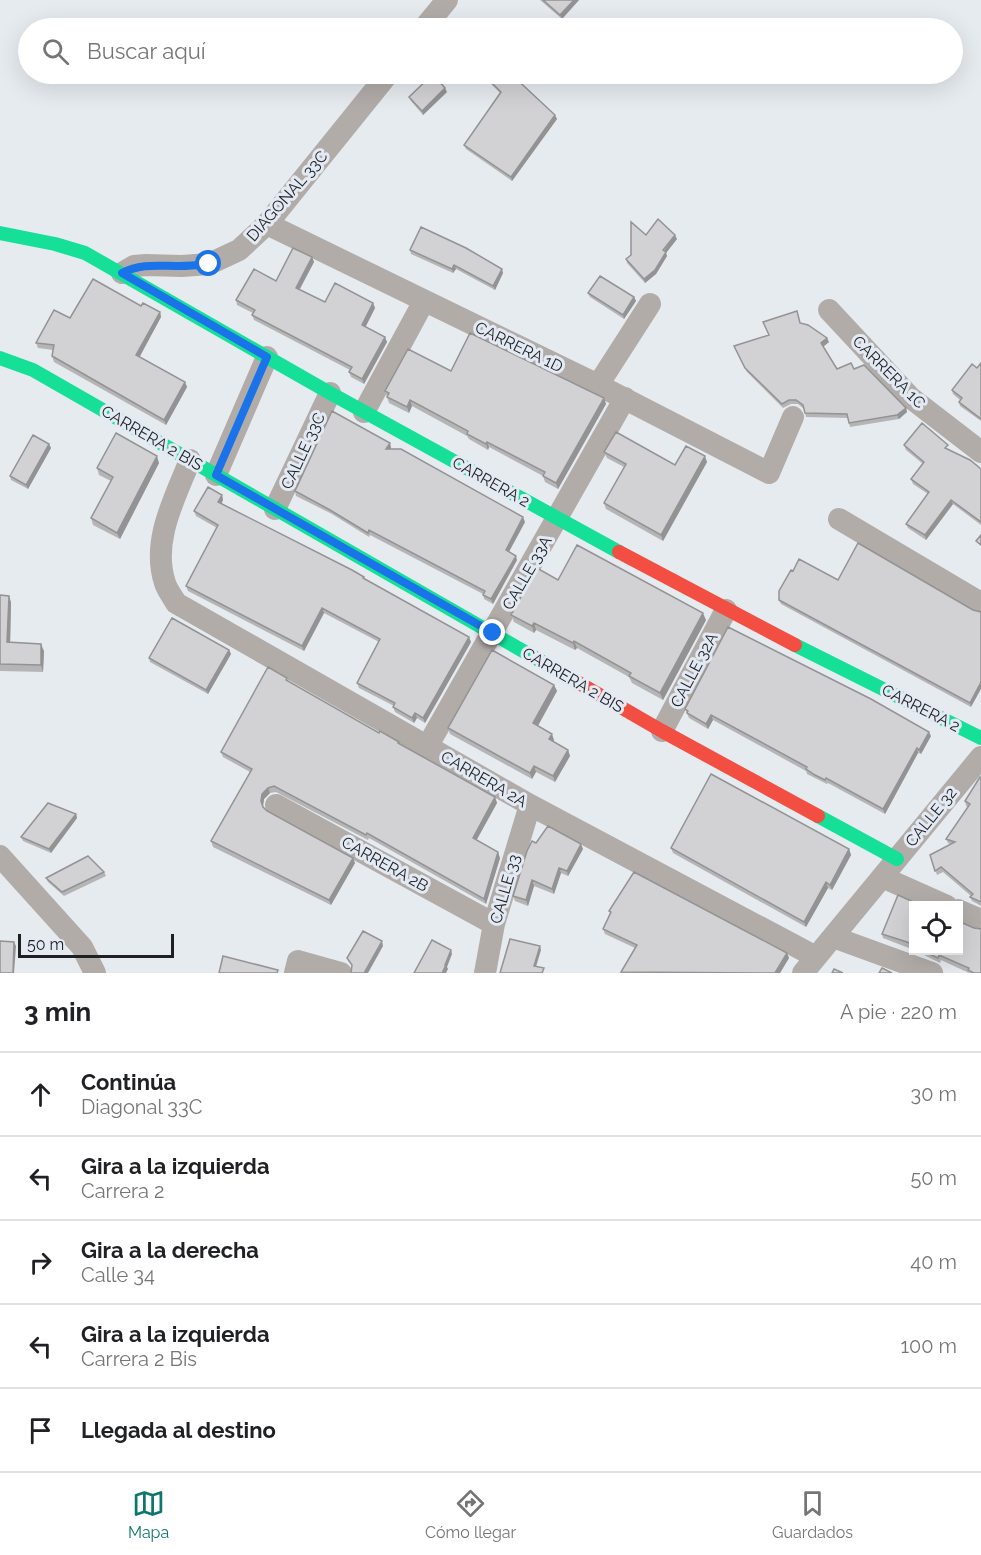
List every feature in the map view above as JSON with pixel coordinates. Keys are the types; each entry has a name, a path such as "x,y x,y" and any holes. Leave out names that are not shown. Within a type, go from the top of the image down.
{"street":[{"path":"432,18 447,0"},
{"name":"DIAGONAL 33C","path":"122,273 134,266 209,264 239,250 267,224 380,84"},
{"name":"CARRERA 1D","path":"267,224 625,398 769,472 793,417"},
{"name":"CARRERA 2","path":"0,233 55,244 85,253 364,412 726,610 981,738"},
{"path":"364,412 424,301"},
{"path":"598,385 650,304"},
{"name":"CARRERA 1C","path":"829,310 912,398 981,452"},
{"path":"216,475 267,357"},
{"name":"CARRERA 2 BIS","path":"0,358 33,370 662,731 897,859"},
{"name":"CALLE 33C","path":"275,509 330,393"},
{"name":"CALLE 33A","path":"428,747 625,398"},
{"name":"CARRERA 2A","path":"190,460 164,525 161,563 165,584 176,603 810,965"},
{"path":"839,519 981,603"},
{"name":"CALLE 32A","path":"662,731 726,610"},
{"name":"CALLE 32","path":"810,965 978,764"},
{"name":"CARRERA 2B","path":"276,805 494,924"},
{"name":"CALLE 33","path":"485,973 494,924 530,805"},
{"path":"0,856 82,947 94,971"},
{"path":"882,877 936,901"},
{"path":"963,912 981,920"},
{"path":"833,937 932,973"},
{"path":"295,973 298,962 341,973"}],"building":[{"path":"543,0 574,0 560,15"},
{"path":"423,84 442,84 445,88 422,111 409,97"},
{"path":"493,84 522,84 555,115 511,177 464,145 501,92"},
{"path":"658,219 675,235 663,250 666,252 655,270 644,279 626,259 631,255 631,222 646,235"},
{"path":"421,227 466,248 502,269 493,286 454,265 452,269 410,250"},
{"path":"293,248 312,257 296,288 325,302 335,283 373,303 362,325 385,337 362,379 349,372 352,367 252,315 255,310 236,300 254,269 276,281"},
{"path":"600,276 634,297 623,315 588,293"},
{"path":"93,279 141,306 143,303 160,312 136,355 185,382 164,420 52,356 54,345 36,343 54,310 70,318"},
{"path":"797,311 800,323 808,325 827,338 821,343 837,369 851,363 854,369 864,365 906,408 897,415 849,423 847,414 805,413 803,405 796,400 789,400 782,404 745,368 734,346 769,335 763,322"},
{"path":"470,333 604,398 556,483 543,476 545,472 467,434 468,431 410,400 407,407 387,397 389,393 385,391 408,349 451,371"},
{"path":"981,363 981,419 959,402 962,398 952,390 972,364 977,368"},
{"path":"332,411 390,443 386,449 401,449 523,517 506,550 516,556 491,599 483,595 485,591 369,530 368,533 295,491"},
{"path":"922,423 948,445 945,448 970,460 981,469 981,522 951,500 925,535 906,524 929,492 911,479 924,462 904,445"},
{"path":"616,432 675,465 686,446 705,456 661,535 604,503 626,464 604,452"},
{"path":"116,433 157,456 117,533 91,518 113,477 97,468"},
{"path":"33,435 49,444 26,485 10,476"},
{"path":"208,487 222,495 218,502 352,570 469,637 423,718 415,713 412,718 393,707 395,703 357,683 380,639 322,608 302,646 186,586 218,525 194,511"},
{"path":"981,535 981,545 976,541"},
{"path":"858,543 973,610 981,612 981,682 970,703 779,600 779,591 799,559 838,580"},
{"path":"577,545 703,613 660,693 629,676 631,673 574,641 573,643 534,623 532,626 511,615 537,568 558,580"},
{"path":"0,595 9,596 7,642 41,644 41,665 0,664"},
{"path":"172,618 229,650 206,690 149,658"},
{"path":"728,627 871,699 929,732 919,750 917,748 883,809 826,778 825,780 815,775 806,769 807,767 711,715 706,724 687,713 685,709"},
{"path":"492,650 554,685 533,723 552,734 549,739 568,750 553,776 534,766 530,773 448,728"},
{"path":"268,667 287,678 286,680 495,797 473,838 498,852 484,899 367,833 366,835 274,786 262,794 261,801 267,811 353,858 329,900 211,841 252,769 221,752"},
{"path":"711,774 849,849 830,885 826,882 804,922 671,848"},
{"path":"980,777 981,902 970,897 973,894 941,867 935,871 930,855 955,842 946,839 970,804 965,801"},
{"path":"48,803 76,814 49,849 21,837"},
{"path":"548,826 581,844 567,871 559,868 552,889 532,880 526,900 513,896 532,841 536,843"},
{"path":"88,856 104,872 62,892 46,878"},
{"path":"634,872 787,953 775,973 621,972 637,945 603,929 611,912 609,911"},
{"path":"898,895 911,901 909,901 909,943 882,934"},
{"path":"963,923 981,929 981,973 974,973 968,970 969,968 939,955 963,955"},
{"path":"363,931 382,941 364,973 351,973 352,965 347,958"},
{"path":"510,939 540,946 534,966 544,968 542,973 500,973"},
{"path":"432,940 451,950 442,973 414,973"},
{"path":"0,941 14,942 13,973 0,973"},
{"path":"223,956 278,970 277,973 219,973"},
{"path":"882,968 892,973 879,973"}],"traffic: fast":[{"path":"0,233 55,244 85,253 330,393 619,552"},
{"path":"0,358 33,370 565,675"},
{"path":"795,645 981,738"},
{"path":"818,816 897,859"}],"traffic: jam":[{"path":"619,552 795,645"},
{"path":"565,675 818,816"}],"route":[{"path":"209,264 134,266 122,273 267,357 216,475 493,633"}]}
